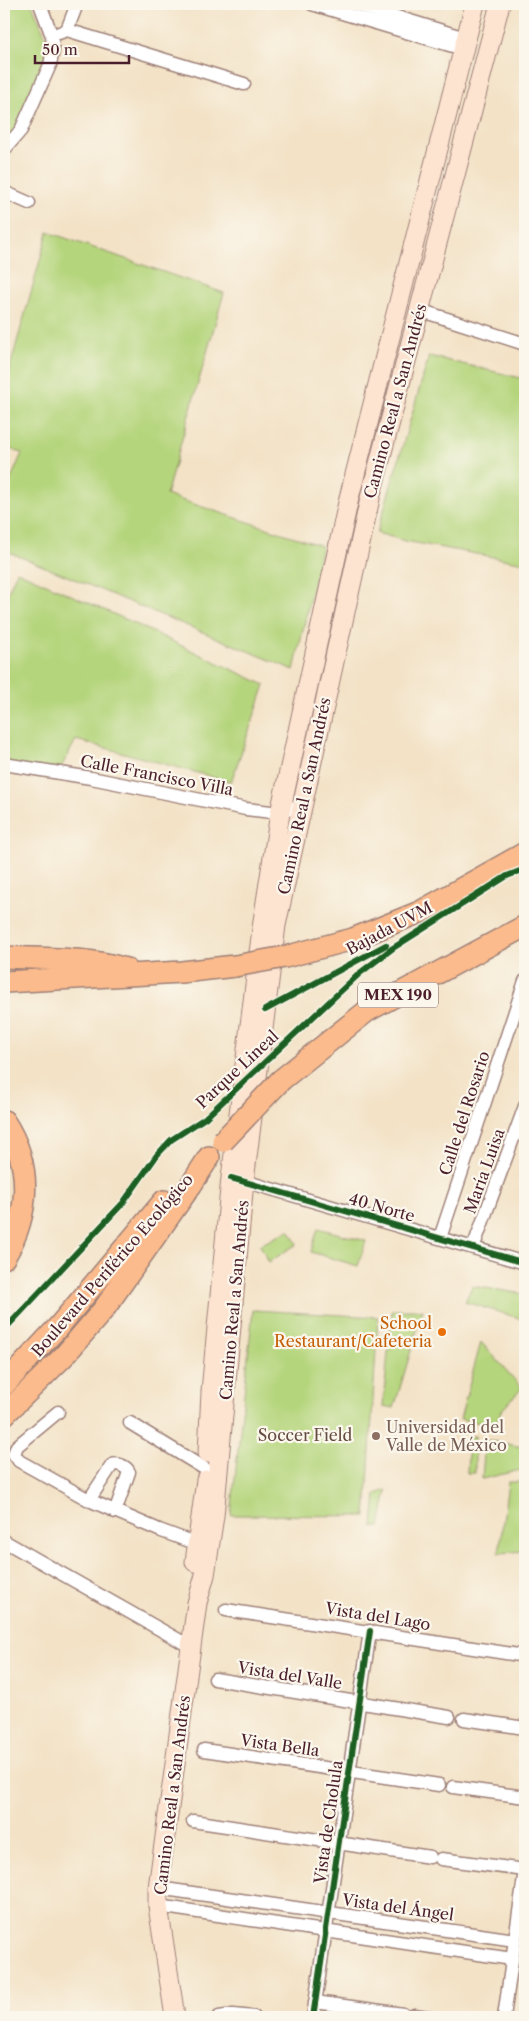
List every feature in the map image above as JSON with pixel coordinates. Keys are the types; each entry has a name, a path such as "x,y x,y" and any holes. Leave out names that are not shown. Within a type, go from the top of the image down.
{"highway":[{"path":"4,982 143,975 235,966 285,957 354,940 420,912 525,853"},
{"name":"Boulevard Periférico Ecológico","path":"4,1385 59,1326 160,1205 281,1080 367,1011 525,926"},
{"path":"4,957 94,961 143,975"},
{"path":"4,1121 18,1146 24,1183 24,1212 17,1235 4,1258"},
{"path":"4,1415 64,1356 104,1309 216,1149"}],"main road":[{"name":"Camino Real a San Andrés","path":"203,1546 212,1392 238,1179 263,921 280,813 349,498 475,4"},
{"name":"Camino Real a San Andrés","path":"175,2017 158,1897 197,1603 194,1569 214,1516 238,1179 276,925 371,494 500,4"},
{"path":"442,132 464,138"},
{"path":"321,619 342,620"}],"street":[{"path":"4,150 21,130 50,65 53,50 52,36 40,4"},
{"path":"67,30 77,4"},
{"path":"312,4 464,44"},
{"path":"355,4 464,44"},
{"path":"52,36 67,30 244,84"},
{"path":"4,192 28,204"},
{"path":"419,310 525,344"},
{"name":"Calle Francisco Villa","path":"4,764 91,778 246,809 280,813 302,804"},
{"name":"Calle del Rosario","path":"440,1238 520,1011 525,981"},
{"name":"María Luisa","path":"473,1248 525,1106"},
{"name":"40 Norte","path":"238,1179 525,1263"},
{"path":"58,1412 17,1446 14,1454 19,1461 89,1500 203,1546"},
{"path":"130,1423 207,1470"},
{"path":"89,1500 112,1465 127,1468 129,1472 115,1512"},
{"path":"4,1541 184,1643 191,1649"},
{"name":"Vista del Lago","path":"226,1610 525,1656"},
{"name":"Vista de Cholula","path":"313,2017 370,1631"},
{"name":"Vista del Valle","path":"215,1679 448,1717"},
{"path":"464,1719 525,1728"},
{"name":"Vista Bella","path":"204,1750 439,1785"},
{"path":"453,1787 525,1798"},
{"path":"193,1821 525,1870 504,2017"},
{"path":"158,1897 326,1931 512,1959"},
{"name":"Vista del Ángel","path":"158,1897 328,1913 515,1940"},
{"path":"315,2002 428,2017"},
{"path":"219,2017 232,2015 254,2017"}],"green space":[{"path":"4,4 32,4 48,42 47,59 18,126 4,141"},
{"path":"48,232 224,293 166,495 322,546 294,670 4,550 4,495 22,453 4,447 4,388"},
{"path":"429,356 525,379 525,563 405,541 377,533"},
{"path":"17,571 265,685 231,782 76,740 58,773 4,764 4,601"},
{"path":"318,1228 366,1241 358,1266 311,1252"},
{"path":"289,1230 297,1244 269,1262 260,1245"},
{"path":"472,1286 525,1294 525,1320 465,1302"},
{"name":"Soccer Field","path":"253,1310 378,1317 366,1516 231,1515"},
{"path":"392,1310 423,1310 394,1408 383,1406"},
{"path":"481,1342 522,1388 501,1411 495,1426 460,1419"},
{"path":"475,1436 475,1473 467,1473 469,1437"},
{"path":"485,1440 523,1447 525,1469 482,1479"},
{"path":"508,1482 525,1482 525,1551 499,1553"},
{"path":"387,1490 380,1527 373,1527 376,1494"}],"cycle path":[{"name":"Bajada UVM","path":"4,1330 123,1203 157,1155 171,1140 205,1118 360,973 393,948 507,876 525,869"},
{"name":"Bajada UVM","path":"265,1010 386,945"},
{"path":"231,1178 525,1263"},
{"path":"313,2017 370,1631"}],"place":[{"name":"School Restaurant/Cafeteria","path":"442,1332"},
{"name":"Universidad del Valle de México","path":"376,1436"}]}
